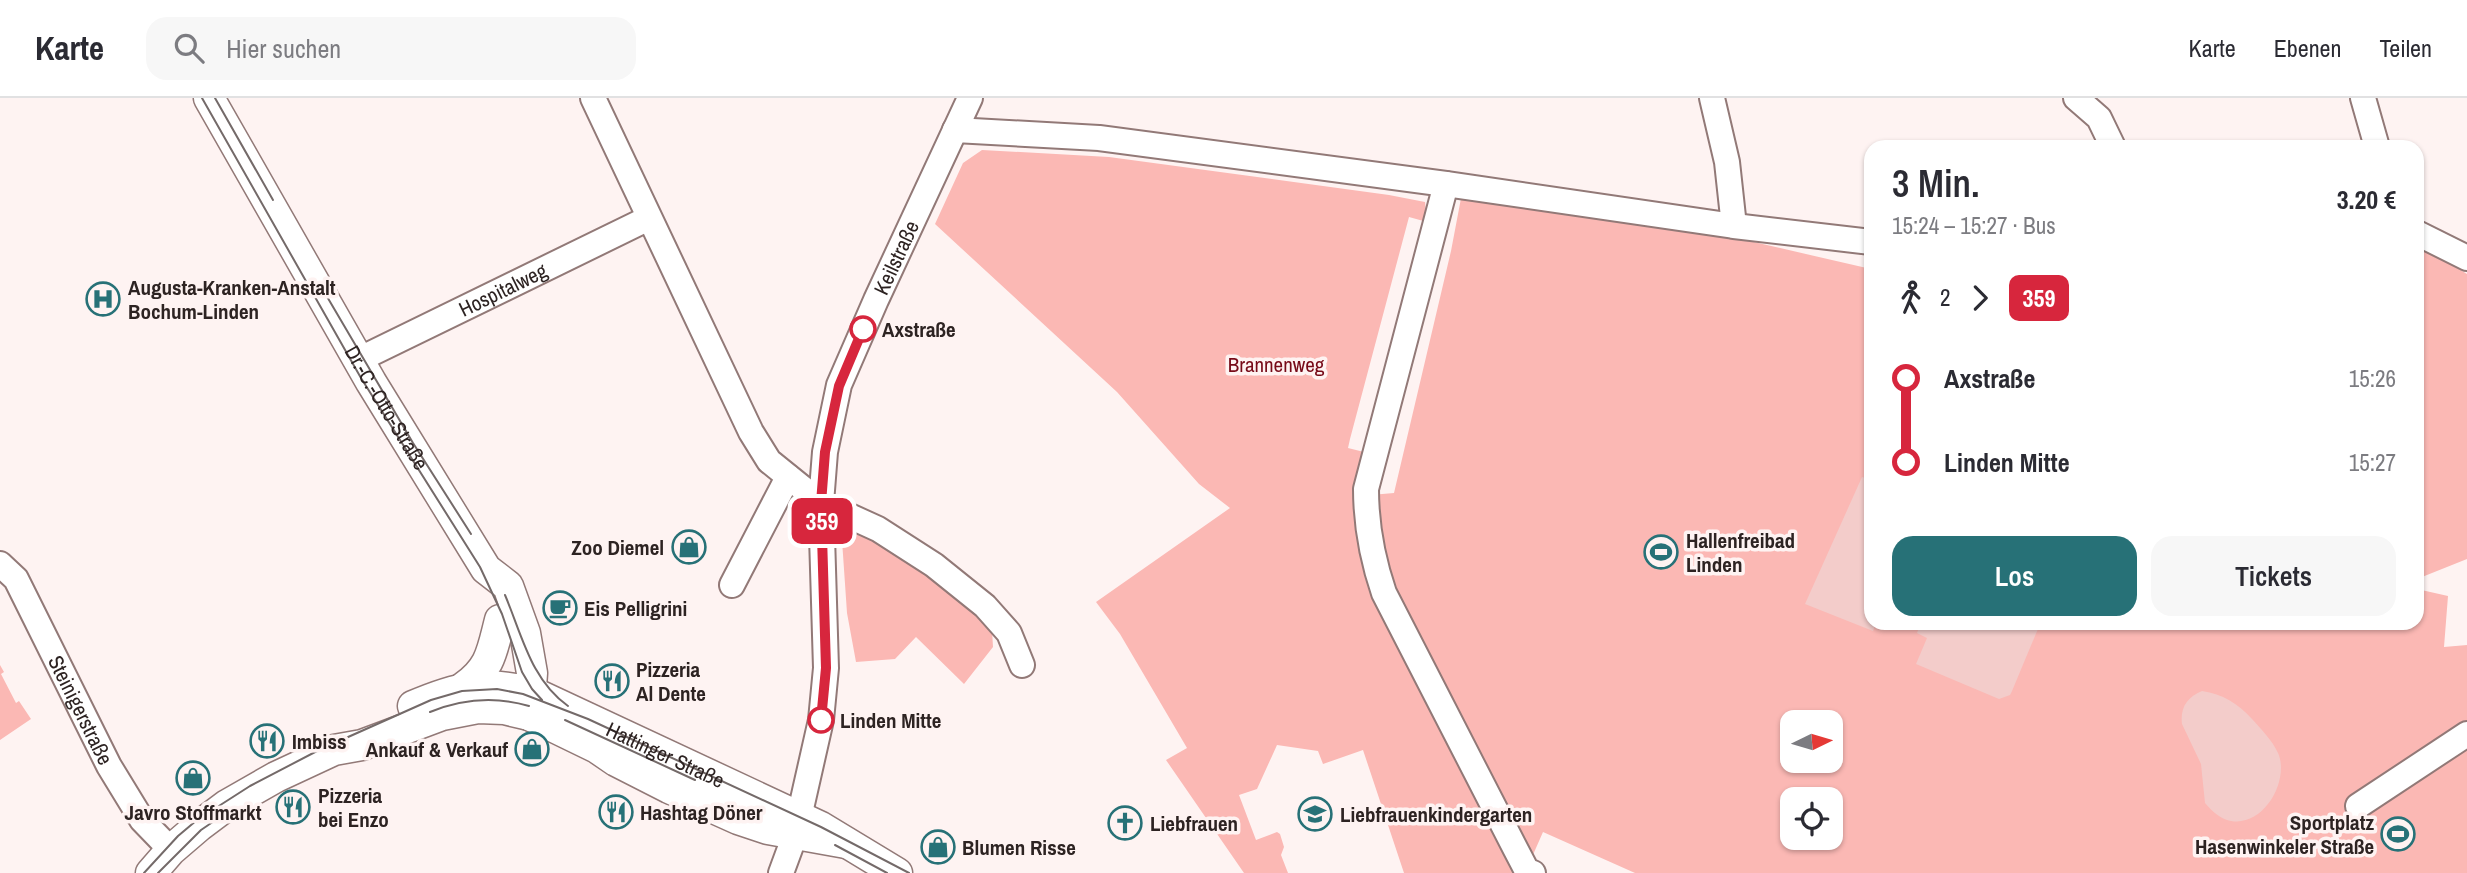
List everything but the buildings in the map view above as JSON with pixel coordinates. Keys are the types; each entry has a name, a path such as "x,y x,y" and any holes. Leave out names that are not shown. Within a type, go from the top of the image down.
{"street":[{"name":"Dr.-C.-Otto-Straße","path":"209,98 358,360 486,569 508,586 530,654 528,699"},
{"path":"593,98 751,432 769,461 821,503 878,529 934,565 959,585 985,606 1009,633 1022,665"},
{"name":"Keilstraße","path":"781,873 796,825 821,720 826,668 821,503 825,452 839,386 970,98"},
{"path":"1712,98 1727,162 1734,226"},
{"path":"2076,98 2099,118 2110,140"},
{"path":"2363,98 2375,140"},
{"path":"955,130 1099,138 1734,226 1864,241"},
{"path":"1446,184 1366,489 1366,521 1373,561 1384,593 1527,871 1533,873"},
{"name":"Hospitalweg","path":"358,360 499,294 649,218"},
{"path":"2424,236 2467,258"},
{"path":"732,584 788,477"},
{"name":"Steinigerstraße","path":"0,564 16,579 109,766 142,820 171,850"},
{"name":"Dr.-C.-Otto-Straße","path":"486,569 488,593 528,699"},
{"path":"464,687 487,667 500,620"},
{"name":"Hattinger Straße","path":"334,750 355,732 439,695 464,687 504,687 528,699 616,761 680,793 738,819 768,829 796,825 821,827 897,873"},
{"name":"Hattinger Straße","path":"151,873 171,850 199,826 276,776 334,750 362,745 458,711 504,709 528,699"},
{"path":"2358,806 2467,734"}],"green space":[{"name":"Brannenweg","path":"982,150 1109,157 1425,202 1427,222 1409,217 1350,439 1348,448 1364,452 1359,496 1394,493 1462,193 1732,237 1864,267 1864,630 2424,630 2424,591 2448,596 2444,647 2467,645 2467,873 1635,873 1543,832 1525,873 1404,873 1363,750 1323,764 1318,751 1277,745 1257,789 1239,795 1256,840 1277,832 1280,834 1284,847 1281,855 1288,873 1244,873 1166,760 1187,748 1120,634 1096,602 1230,508 1199,484 1117,392 935,224 963,163","holes":["2378,787 2332,831 2365,791"]},
{"path":"2424,251 2467,274 2467,559 2424,576"},
{"path":"859,533 937,578 992,630 993,647 964,684 916,637 895,659 856,662 847,613 842,540"},
{"path":"0,665 4,672 1,674 16,703 19,701 31,719 0,740"}],"shaded area":[{"path":"1862,477 1864,478 1864,627 1805,604"},
{"path":"1918,630 2037,630 2010,695 1999,699 1916,664 1927,638 1917,633"},
{"path":"2202,691 2223,697 2241,708 2266,735 2278,753 2281,764 2277,788 2264,809 2243,821 2223,818 2205,803 2201,764 2182,724 2182,713 2186,704 2192,696"}],"tram line":[{"path":"202,98 361,378 480,567 502,614 522,672 542,700"},
{"path":"215,98 273,200"},
{"path":"319,283 413,443 471,534"},
{"path":"505,595 536,670 555,695 568,706"},
{"path":"144,873 178,836 197,820 250,786 319,750 431,700 462,691 497,689 523,694 588,719 821,827 909,873"},
{"path":"430,712 479,700 529,706"},
{"path":"565,720 695,780"},
{"path":"158,873 201,830 220,817"},
{"path":"835,845 887,873"}],"bus line":[{"name":"359","path":"821,720 826,668 821,503 825,452 839,386 863,329"}],"place":[{"name":"Augusta-Kranken-Anstalt Bochum-Linden","path":"103,299"},
{"name":"Axstraße","path":"863,329"},
{"name":"Zoo Diemel","path":"689,547"},
{"name":"Hallenfreibad Linden","path":"1661,552"},
{"name":"Eis Pelligrini","path":"560,608"},
{"name":"Pizzeria Al Dente","path":"612,681"},
{"name":"Linden Mitte","path":"821,720"},
{"name":"Imbiss","path":"267,741"},
{"name":"Ankauf & Verkauf","path":"532,749"},
{"name":"Javro Stoffmarkt","path":"193,778"},
{"name":"Pizzeria bei Enzo","path":"293,807"},
{"name":"Hashtag Döner","path":"616,812"},
{"name":"Liebfrauenkindergarten","path":"1315,814"},
{"name":"Liebfrauen","path":"1125,823"},
{"name":"Sportplatz Hasenwinkeler Straße","path":"2398,834"},
{"name":"Blumen Risse","path":"938,847"}]}
